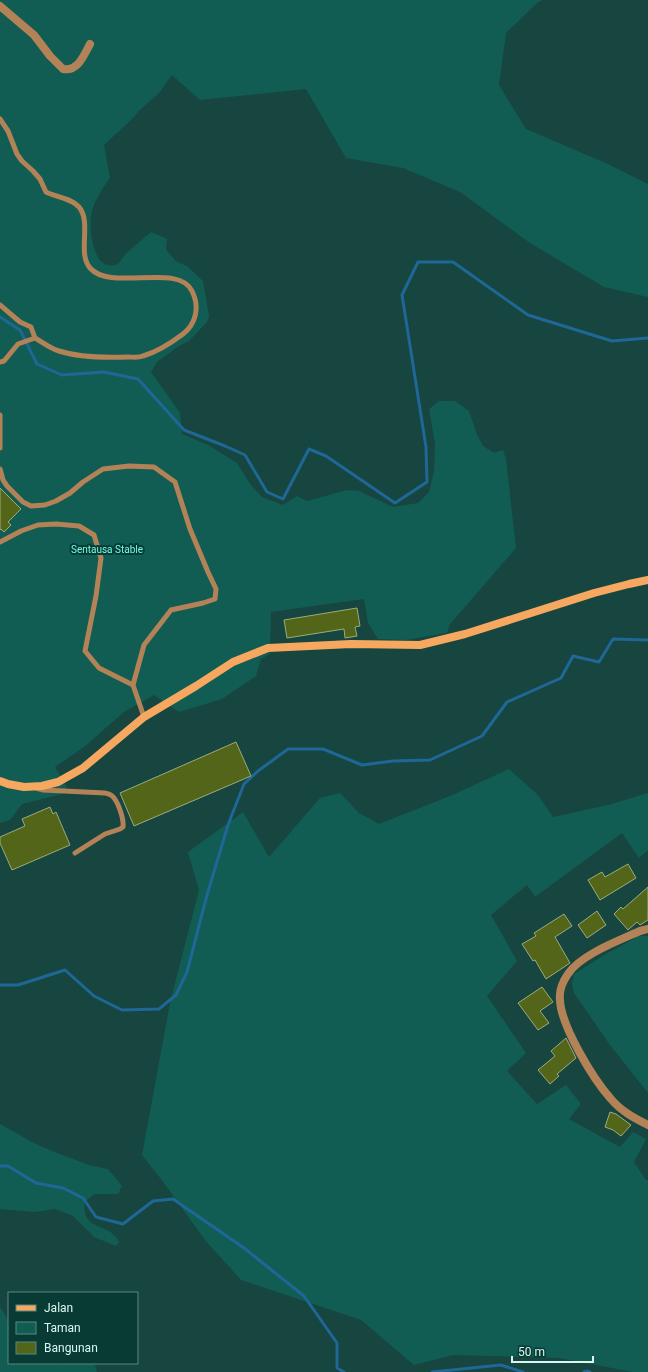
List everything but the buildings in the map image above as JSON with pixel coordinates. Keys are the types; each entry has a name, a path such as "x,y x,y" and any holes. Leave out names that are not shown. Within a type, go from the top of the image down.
{"street":[{"path":"0,6 34,35 50,56 63,69 71,69 78,64 84,57 90,44"},
{"path":"0,781 24,787 42,786 58,782 83,768 144,717 233,662 268,648 351,644 420,645 465,634 594,593 648,580"},
{"path":"648,929 640,930 598,950 576,965 568,973 564,981 560,1000 562,1012 573,1041 594,1075 611,1099 635,1118 648,1125"}],"lane":[{"path":"0,119 8,131 17,154 40,179 46,192 71,202 79,207 83,215 87,263 91,270 102,275 110,276 132,278 166,277 177,279 192,290 196,301 194,322 186,332 172,342 142,357 106,358 81,356 58,351 33,339 18,344 4,360 0,362"},
{"path":"0,305 20,322 31,327 33,339"},
{"path":"0,414 0,448"},
{"path":"0,469 3,480 7,486 23,502 31,506 45,505 56,501 70,493 82,482 103,470 128,466 154,466 175,482 190,529 216,589 215,599 171,610 144,645 133,685 144,717"},
{"path":"0,542 21,531 38,525 56,524 79,526 94,536 101,558 96,596 85,651 99,668 133,685"},
{"path":"33,787 43,790 105,793 115,798 123,817 123,827 101,836 75,853"}],"green space":[{"name":"Sentausa Stable","path":"0,0 542,0 506,33 499,85 526,129 610,165 648,184 648,297 604,287 530,243 460,192 403,168 346,158 306,89 200,100 172,75 159,93 104,145 110,178 101,191 92,211 91,230 97,256 102,262 108,265 118,264 129,250 151,232 167,239 166,250 177,262 187,266 203,281 209,316 207,322 189,341 179,346 157,362 151,372 180,413 182,434 210,446 237,463 250,484 262,497 283,505 297,496 307,501 347,490 359,491 393,507 418,503 429,492 434,471 435,444 429,409 439,401 455,401 469,411 476,432 483,446 494,453 503,450 506,459 516,548 450,624 447,633 406,640 378,639 368,623 364,599 271,612 270,654 261,659 256,676 222,699 179,712 154,695 124,712 84,747 55,767 67,787 62,794 22,804 10,820 0,823"},
{"path":"509,769 538,795 553,817 608,805 648,793 648,850 639,858 622,833 535,897 527,885 491,915 517,961 487,996 526,1053 507,1071 537,1104 566,1085 581,1104 569,1119 620,1147 633,1132 646,1139 634,1162 646,1180 648,1180 648,1372 633,1372 559,1358 453,1355 414,1365 361,1320 241,1280 205,1240 142,1155 170,1003 199,890 188,852 243,812 269,857 320,798 340,793 359,813 379,824 450,796"},
{"path":"639,936 648,936 648,1093 610,1045 574,993 572,983 574,974"},
{"path":"0,1124 52,1151 89,1165 108,1169 122,1186 118,1194 94,1194 84,1203 87,1218 90,1222 112,1233 119,1242 116,1246 94,1237 73,1216 55,1209 35,1212 0,1209"},
{"path":"0,1307 8,1319 8,1364 91,1364 95,1365 97,1372 0,1372"}],"waterway":[{"path":"0,317 20,330 37,364 62,375 104,372 138,379 184,430 245,455 267,492 283,499 309,449 326,456 395,503 427,482 426,447 402,295 418,262 453,262 528,315 612,341 648,338"},
{"path":"0,985 18,985 65,970 94,996 122,1010 159,1009 176,995 187,972 207,895 228,825 244,784 258,771 288,749 323,749 362,765 393,761 430,760 482,736 507,702 561,678 573,656 599,662 613,639 648,640"},
{"path":"0,1166 8,1166 36,1183 63,1188 83,1198 96,1217 123,1224 153,1201 173,1199 244,1248 304,1296 337,1343 337,1368 344,1372"},
{"path":"432,1372 501,1365 523,1372"},
{"path":"584,1372 590,1372"}]}
